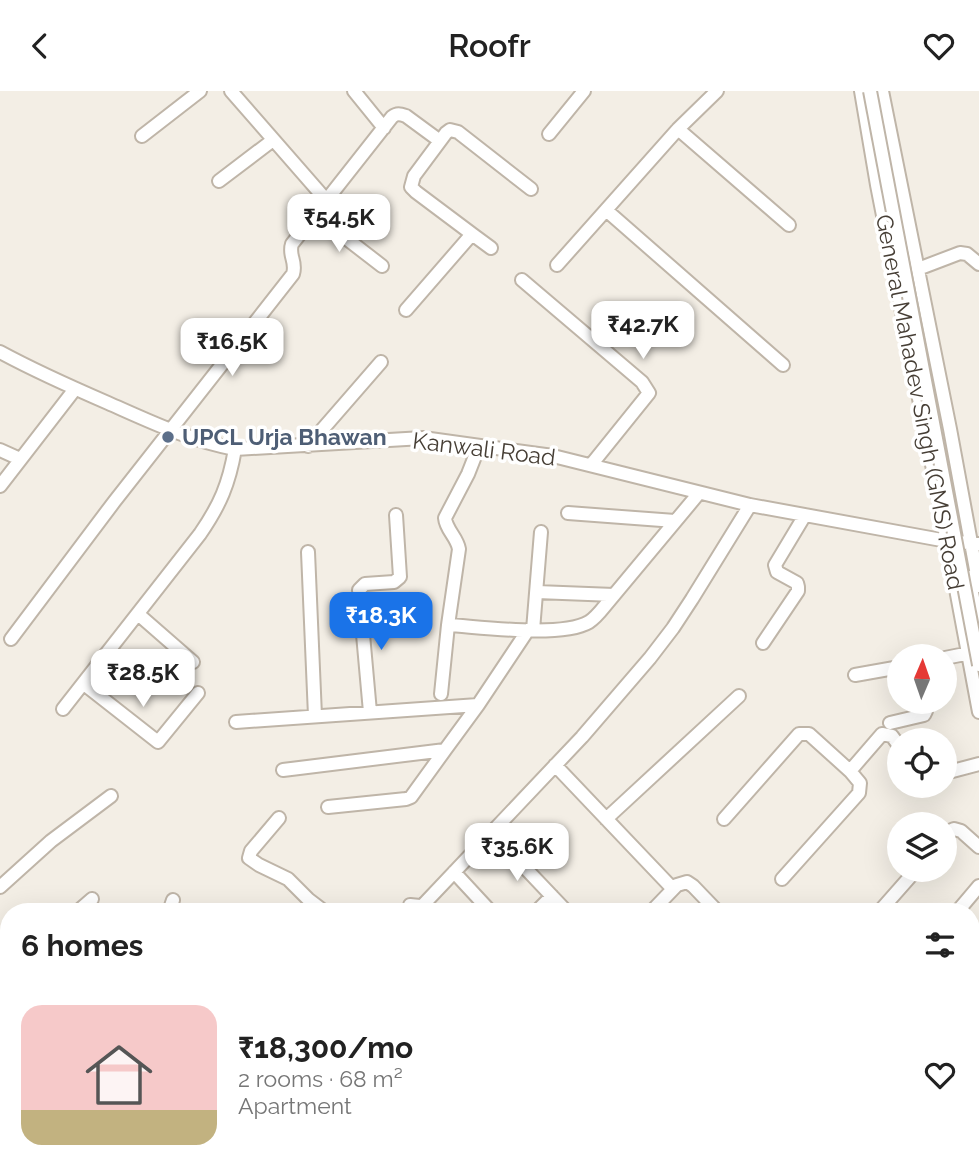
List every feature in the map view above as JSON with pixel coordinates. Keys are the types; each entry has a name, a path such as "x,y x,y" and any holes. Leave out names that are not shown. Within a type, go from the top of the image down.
{"street":[{"path":"142,136 200,91"},
{"path":"231,91 327,201"},
{"path":"354,91 384,128"},
{"path":"549,134 584,91"},
{"name":"General Mahadev Singh (GMS) Road","path":"861,91 934,478 973,652 979,712"},
{"path":"870,91 979,665"},
{"path":"876,91 979,629"},
{"name":"General Mahadev Singh (GMS) Road","path":"883,91 958,474 975,544 979,586"},
{"path":"557,265 713,92"},
{"path":"11,639 293,274 295,267 290,250 292,244 392,117 400,114 440,141"},
{"path":"678,129 789,225"},
{"path":"491,248 415,192 411,187 414,176 450,130 458,132 531,189"},
{"path":"219,181 273,140"},
{"path":"606,210 783,365"},
{"path":"316,215 382,266"},
{"path":"406,310 472,235"},
{"path":"918,269 960,253 967,254 979,264"},
{"path":"522,280 642,382 649,393 591,465"},
{"name":"Kanwali Road","path":"0,352 41,375 170,431 235,449 423,438 553,456 750,505 975,544"},
{"path":"308,446 381,362"},
{"path":"0,486 75,389"},
{"path":"925,430 950,425"},
{"path":"441,694 459,549 445,518 479,446"},
{"path":"63,709 213,515 224,494 235,449"},
{"path":"0,450 20,459"},
{"path":"934,478 958,474"},
{"path":"448,625 564,630 588,622 699,493"},
{"path":"425,903 583,737 650,658 673,628 750,505"},
{"path":"568,513 675,521"},
{"path":"370,712 359,590 365,584 394,582 400,577 396,515"},
{"path":"763,643 798,591 797,583 777,572 775,565 805,516"},
{"path":"328,807 411,797 531,630 537,592 541,531"},
{"path":"308,552 315,716"},
{"path":"537,592 614,595"},
{"path":"138,614 193,662"},
{"path":"855,675 887,669"},
{"path":"84,684 158,742 198,693"},
{"path":"606,819 739,696"},
{"path":"236,722 478,705"},
{"path":"890,723 925,714"},
{"path":"724,819 799,734 809,734 850,771 860,783 859,793 782,879"},
{"path":"850,771 882,734 887,735"},
{"path":"283,770 445,750"},
{"path":"957,770 979,764"},
{"path":"555,765 673,889"},
{"path":"0,887 51,841 111,796"},
{"path":"279,818 251,851 249,858 259,866 288,879 313,903"},
{"path":"957,830 979,847"},
{"path":"491,832 559,903"},
{"path":"454,872 483,903"},
{"path":"660,903 673,889 687,882 709,903"},
{"path":"887,903 905,882"},
{"path":"965,903 979,886"},
{"path":"545,903 552,896"},
{"path":"87,903 92,899"}],"place":[{"name":"UPCL Urja Bhawan","path":"168,437"}]}
